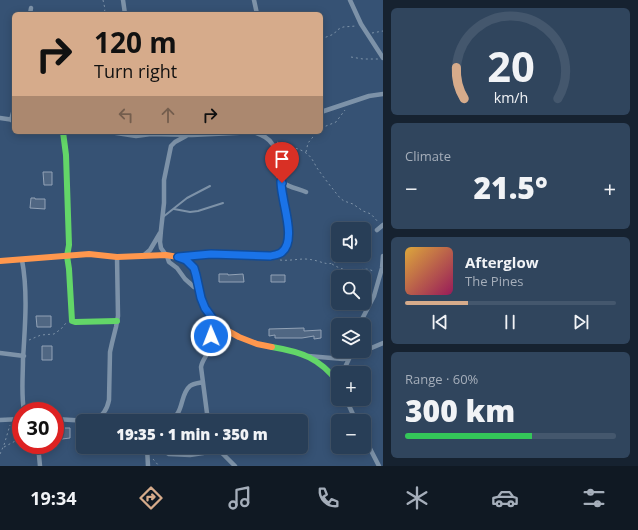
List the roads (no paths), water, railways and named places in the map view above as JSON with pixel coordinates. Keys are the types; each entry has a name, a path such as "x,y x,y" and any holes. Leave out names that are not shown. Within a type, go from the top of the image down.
{"street":[{"path":"123,0 125,12"},
{"path":"254,0 257,12"},
{"path":"350,0 362,26 383,58"},
{"path":"30,12 31,8"},
{"path":"323,111 369,96 383,94"},
{"path":"0,118 12,120"},
{"path":"63,134 65,142 68,180 69,245 67,256 72,321 117,321"},
{"path":"123,134 136,136 151,134"},
{"path":"176,134 210,134"},
{"path":"0,257 3,260 22,260 90,254 116,257 178,257 211,254 270,256 282,253 286,247 289,232 274,145 271,141 259,134"},
{"path":"188,135 174,142 170,150 164,180 161,248 169,262 177,268 191,285 194,287 198,284"},
{"path":"281,181 306,192"},
{"path":"377,230 383,226"},
{"path":"143,257 150,250 161,232"},
{"path":"363,318 374,296 382,268 383,256"},
{"path":"103,414 108,406 109,400 110,352 118,310 116,257"},
{"path":"178,257 186,260 190,264 196,275 201,298 205,308 219,326 239,337 257,344 280,348 308,356 331,358"},
{"path":"22,260 25,282 23,402"},
{"path":"207,414 201,365 209,348 213,319"},
{"path":"371,347 383,343"},
{"path":"0,353 24,356"},
{"path":"308,356 322,365 331,373"},
{"path":"335,358 347,358"},
{"path":"177,414 188,389 191,386 203,382"},
{"path":"0,420 12,419"},
{"path":"64,420 76,420"},
{"path":"371,451 379,466"},
{"path":"39,454 40,466"},
{"path":"148,454 148,466"},
{"path":"169,454 197,454"},
{"path":"223,454 234,466"}],"lane":[{"path":"162,218 187,198 210,186"},
{"path":"174,209 190,212 223,203"}]}
